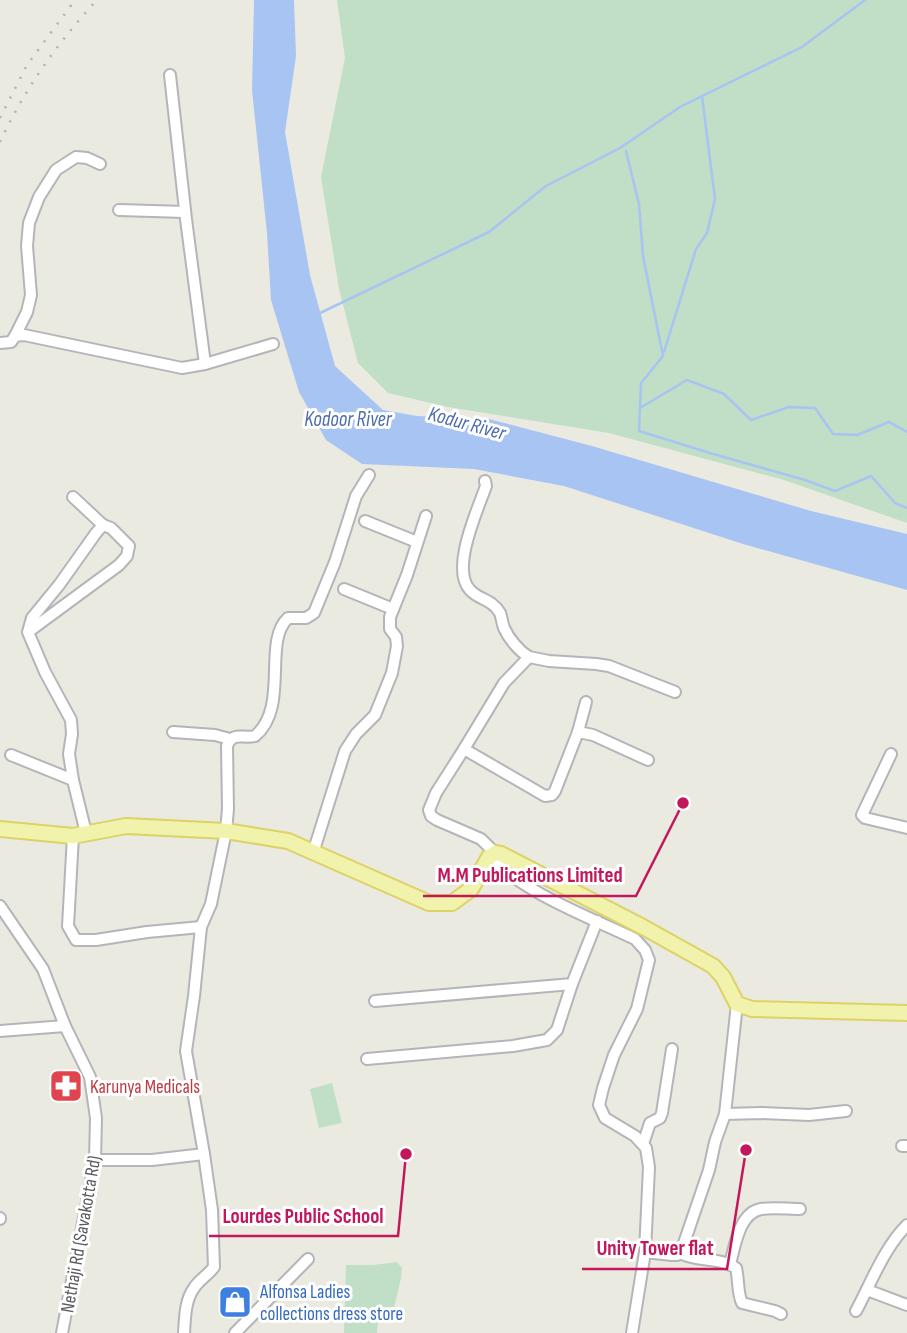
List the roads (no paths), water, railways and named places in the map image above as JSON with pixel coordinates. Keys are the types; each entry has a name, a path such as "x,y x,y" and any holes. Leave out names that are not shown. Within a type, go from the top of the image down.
{"main road":[{"path":"0,829 80,834 126,826 226,831 288,841 429,903 452,903 471,889 492,855 501,853 713,966 737,1004 752,1009 907,1013"}],"street":[{"path":"170,75 205,363"},
{"path":"0,343 11,342 27,312 31,295 27,246 29,223 39,197 56,170 76,157 87,158 100,164"},
{"path":"119,210 186,212"},
{"path":"15,336 24,335 182,368 273,344"},
{"path":"173,732 215,735 230,739 249,738 260,733 268,720 273,701 277,641 284,621 288,618 306,618 314,613 340,549 356,496 369,475"},
{"path":"485,481 486,486 463,556 464,579 470,590 496,608 502,616 503,627 524,654 549,661 609,666 675,692"},
{"path":"28,632 119,565 127,556 129,546 73,497"},
{"path":"313,853 345,751 356,734 375,715 392,673 397,646 389,623 426,516"},
{"path":"365,521 416,542"},
{"path":"103,526 32,618 28,632 45,672 71,720 69,754 80,834 68,926 76,940 201,927"},
{"path":"344,589 393,609"},
{"path":"529,657 504,683 436,793 429,813 437,820 481,839 501,869 519,882 635,939 645,950 649,960 636,1009 614,1055 599,1105 605,1118 643,1144 649,1167 645,1252 632,1333"},
{"path":"464,750 545,796 552,795 578,732 586,702"},
{"path":"578,732 593,735 648,760"},
{"path":"184,1333 189,1298 194,1287 214,1267 212,1210 186,1051 201,927 211,904 226,831 227,746 230,739"},
{"path":"891,754 862,815 907,828"},
{"path":"11,755 73,780"},
{"name":"Nethaji Rd (Savakotta Rd)","path":"0,906 43,969 65,1026 90,1077 96,1118 96,1160 62,1333"},
{"path":"367,1059 513,1046 547,1040 557,1030 597,921"},
{"path":"375,1001 572,984"},
{"path":"680,1253 725,1114 737,1004"},
{"path":"0,1031 65,1026"},
{"path":"643,1144 650,1123 660,1118 662,1112 672,1049"},
{"path":"725,1114 809,1115 846,1111"},
{"path":"96,1160 152,1160 204,1154"},
{"path":"730,1264 746,1217 762,1209 800,1209"},
{"path":"856,1311 887,1248 907,1225"},
{"path":"645,1252 672,1255 680,1253 688,1257 730,1264 736,1268 742,1303 781,1314"},
{"path":"235,1333 308,1259"},
{"path":"867,1290 907,1305"}],"water":[{"name":"Kodoor River","path":"254,0 294,0 296,56 285,132 310,275 335,366 383,410 417,416 489,419 592,446 811,511 907,534 907,590 743,544 564,486 474,469 362,464 326,440 299,392 271,300 252,90"}],"waterway":[{"path":"318,314 489,232 546,186 620,148 680,107 802,47 865,0"},
{"path":"664,352 696,249 707,233 715,199 702,96"},
{"path":"626,151 639,204 643,256 663,356 641,383 639,431 835,491 871,476 895,503 907,508"},
{"path":"640,408 687,380 724,394 751,420 789,407 815,408 833,434 857,435 889,422 907,432"}],"railway":[{"path":"0,118 27,65 75,0"},
{"path":"0,142 43,67 97,0"}],"place":[{"name":"M.M Publications Limited","path":"683,803"},
{"name":"Karunya Medicals","path":"66,1086"},
{"name":"Unity Tower flat","path":"746,1150"},
{"name":"Lourdes Public School","path":"406,1154"},
{"name":"Alfonsa Ladies collections dress store","path":"235,1302"}],"water label":[{"name":"Kodur River","path":"467,423"}]}
